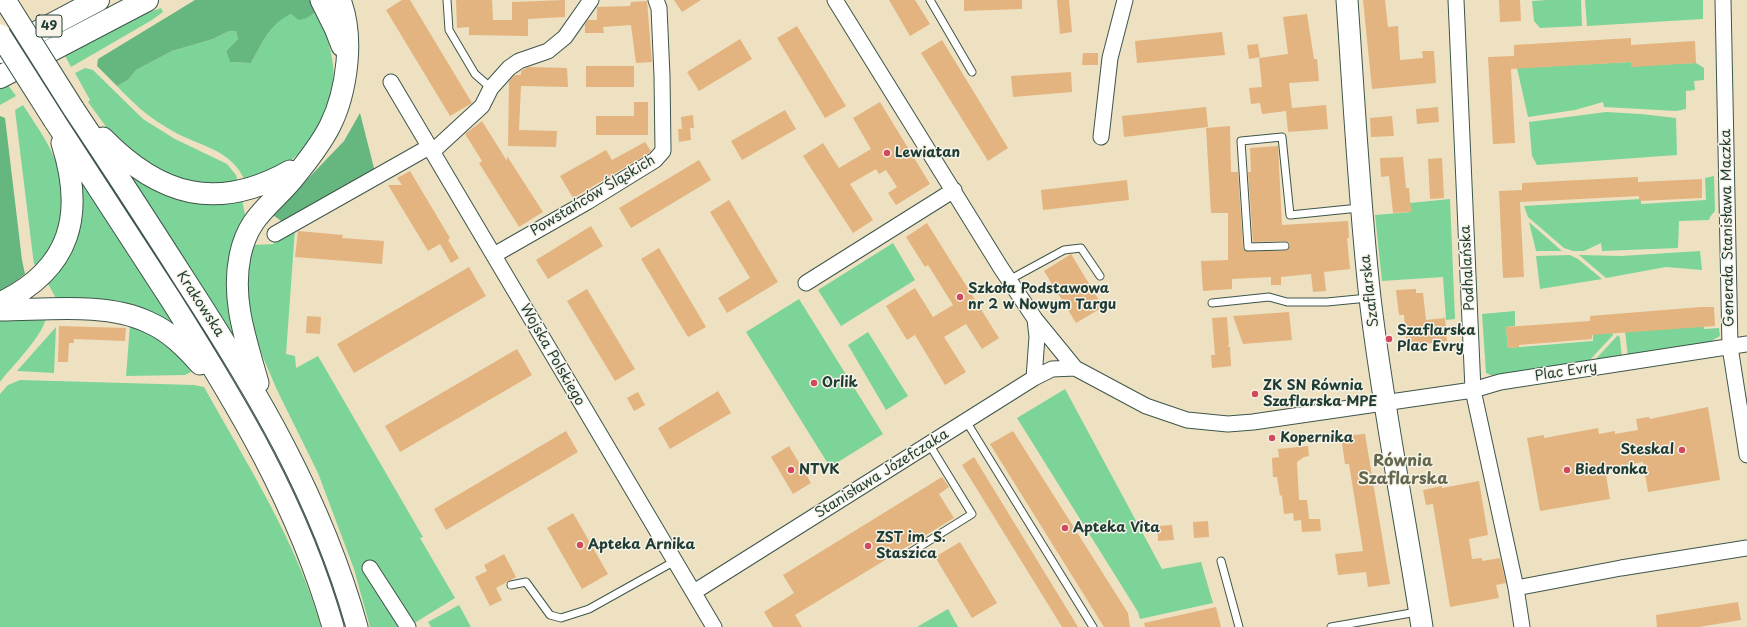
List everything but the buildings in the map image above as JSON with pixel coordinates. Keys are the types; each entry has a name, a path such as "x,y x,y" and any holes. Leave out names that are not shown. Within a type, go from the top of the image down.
{"main road":[{"name":"Krakowska","path":"5,0 210,319 265,408 290,455 317,514 342,579 357,627"},
{"name":"49","path":"0,52 98,0"},
{"path":"0,77 147,0"},
{"path":"321,0 335,28 347,62"},
{"path":"265,408 238,306 237,273 246,237 255,218 291,180 319,145 335,119 344,89 349,40 344,11 340,0"},
{"name":"Szaflarska","path":"1348,0 1361,208 1370,297 1385,403 1421,619"},
{"name":"Krakowska","path":"0,35 231,396 270,466 292,514 321,589 333,627"},
{"path":"74,108 132,165 161,183 176,188 212,194 244,191 270,182 304,163"},
{"path":"0,303 27,288 49,269 61,250 69,232 72,211 72,187 67,159 54,120"},
{"path":"0,310 76,308 114,312 133,316 153,324 177,340 231,396"}],"street":[{"path":"275,234 431,150 482,106 491,88 509,68 519,61 548,51 565,37 591,0"},
{"name":"Powstańców Śląskich","path":"494,255 587,202 655,160 663,151 659,8 656,0"},
{"path":"835,0 1009,280 1035,319 1075,368"},
{"path":"1101,137 1110,58 1125,0"},
{"name":"Podhalańska","path":"1456,0 1473,390 1516,588 1522,627"},
{"name":"Generała Stanisława Maczka","path":"1723,0 1730,347 1747,456"},
{"name":"Wojska Polskiego","path":"391,82 714,627"},
{"path":"806,283 954,190"},
{"path":"1034,378 1037,337 1035,319"},
{"name":"Plac Evry","path":"1075,368 1146,406 1187,420 1228,424 1253,422 1473,390 1500,382 1747,344"},
{"name":"Stanisława Józefczaka","path":"694,592 1034,378 1052,369 1075,368"},
{"path":"1516,588 1621,568 1747,548"},
{"path":"370,568 408,627"}],"lane":[{"path":"447,0 449,30 475,74 491,88"},
{"path":"930,0 972,72"},
{"path":"1285,246 1248,247 1241,141 1282,137 1290,215 1361,208"},
{"path":"1009,280 1064,250 1081,248 1100,276"},
{"path":"1212,303 1270,296 1287,302 1326,302 1370,297"},
{"path":"966,421 1093,627"},
{"path":"911,552 972,514 929,444"},
{"path":"511,585 526,582 550,615 561,618 589,608 675,561"},
{"path":"1221,561 1239,627"},
{"path":"1330,627 1421,619"}],"green space":[{"path":"195,0 310,0 316,12 307,18 299,20 291,14 278,22 267,35 251,63 230,62 226,51 238,39 236,31 229,31 213,39 172,51 136,70 128,80 117,86 97,66 98,59"},
{"path":"1581,0 1582,26 1540,28 1534,21 1532,1"},
{"path":"1585,0 1703,0 1703,19 1587,26"},
{"path":"161,8 163,12 152,20 71,67 64,54 136,17"},
{"path":"316,12 330,47 334,73 331,98 326,112 310,140 293,159 269,174 246,183 231,161 222,154 177,134 159,123 128,98 117,86 128,80 136,70 172,51 213,39 229,31 236,31 238,39 226,51 230,62 251,63 268,34 280,20 292,14 307,18"},
{"path":"1631,62 1632,66 1696,63 1704,68 1704,80 1694,81 1695,90 1686,91 1686,109 1676,111 1604,107 1603,102 1575,110 1528,117 1517,68"},
{"path":"85,68 93,70 143,119 175,139 227,164 236,175 239,185 227,187 171,179 115,139 88,102 90,100 75,73"},
{"path":"8,85 16,96 0,105 0,89"},
{"path":"23,105 53,154 58,167 63,194 63,221 58,240 54,249 38,268 34,264 15,110"},
{"path":"1606,112 1676,118 1677,155 1537,165 1532,156 1529,122"},
{"path":"360,113 375,172 284,223 273,215 344,141"},
{"path":"0,116 5,118 25,274 0,291"},
{"path":"128,172 242,199 245,215 248,218 236,340"},
{"path":"1714,176 1715,211 1709,220 1679,221 1678,248 1602,251 1601,243 1584,251 1573,251 1564,248 1528,217 1524,206 1641,199 1641,204 1706,200 1705,178"},
{"path":"80,178 178,331 58,302 47,282 58,269 73,246 77,234 80,223 81,209"},
{"path":"1450,199 1455,319 1446,320 1443,277 1382,281 1375,215 1411,212 1410,203"},
{"path":"1529,222 1562,251 1536,251"},
{"path":"295,229 286,354 295,356 296,368 318,356 423,537 420,538 455,598 408,627 370,627 354,569 318,473 277,390 254,336 246,307 246,273 253,245 274,244 274,240"},
{"path":"893,243 915,280 841,326 818,290"},
{"path":"1700,251 1702,270 1666,267 1606,278 1579,255 1621,256"},
{"path":"1570,255 1578,259 1602,279 1540,289 1536,256"},
{"name":"Orlik","path":"799,299 883,434 830,467 746,332"},
{"path":"1515,311 1515,326 1506,327 1508,348 1593,341 1593,334 1612,332 1613,335 1587,363 1493,376 1486,373 1482,314"},
{"path":"46,317 40,332 34,341 0,382 0,321"},
{"path":"130,325 167,342 193,371 185,375 126,376"},
{"path":"1704,325 1704,329 1719,328 1720,336 1713,340 1711,344 1628,357 1625,331"},
{"path":"56,327 54,373 17,371"},
{"path":"868,332 908,396 886,410 848,345"},
{"path":"1618,335 1620,338 1622,358 1593,362"},
{"path":"20,380 194,385 204,387 254,474 285,534 311,595 321,627 0,627 0,394 8,385"},
{"path":"1065,389 1162,569 1201,562 1213,603 1140,619 1138,612 1017,418"},
{"path":"459,605 471,627 431,627 428,622"},
{"path":"948,609 958,627 917,627"}],"place":[{"name":"Lewiatan","path":"887,153"},
{"name":"Szkoła Podstawowa nr 2 w Nowym Targu","path":"960,297"},
{"name":"Szaflarska Plac Evry","path":"1389,339"},
{"name":"Orlik","path":"814,383"},
{"name":"ZK SN Równia Szaflarska MPE","path":"1255,394"},
{"name":"Kopernika","path":"1272,438"},
{"name":"Steskal","path":"1682,450"},
{"name":"NTVK","path":"791,470"},
{"name":"Biedronka","path":"1567,470"},
{"name":"Apteka Vita","path":"1065,528"},
{"name":"Apteka Arnika","path":"580,545"},
{"name":"ZST im. S. Staszica","path":"868,546"}],"district":[{"name":"Równia Szaflarska","path":"1403,471"}]}
